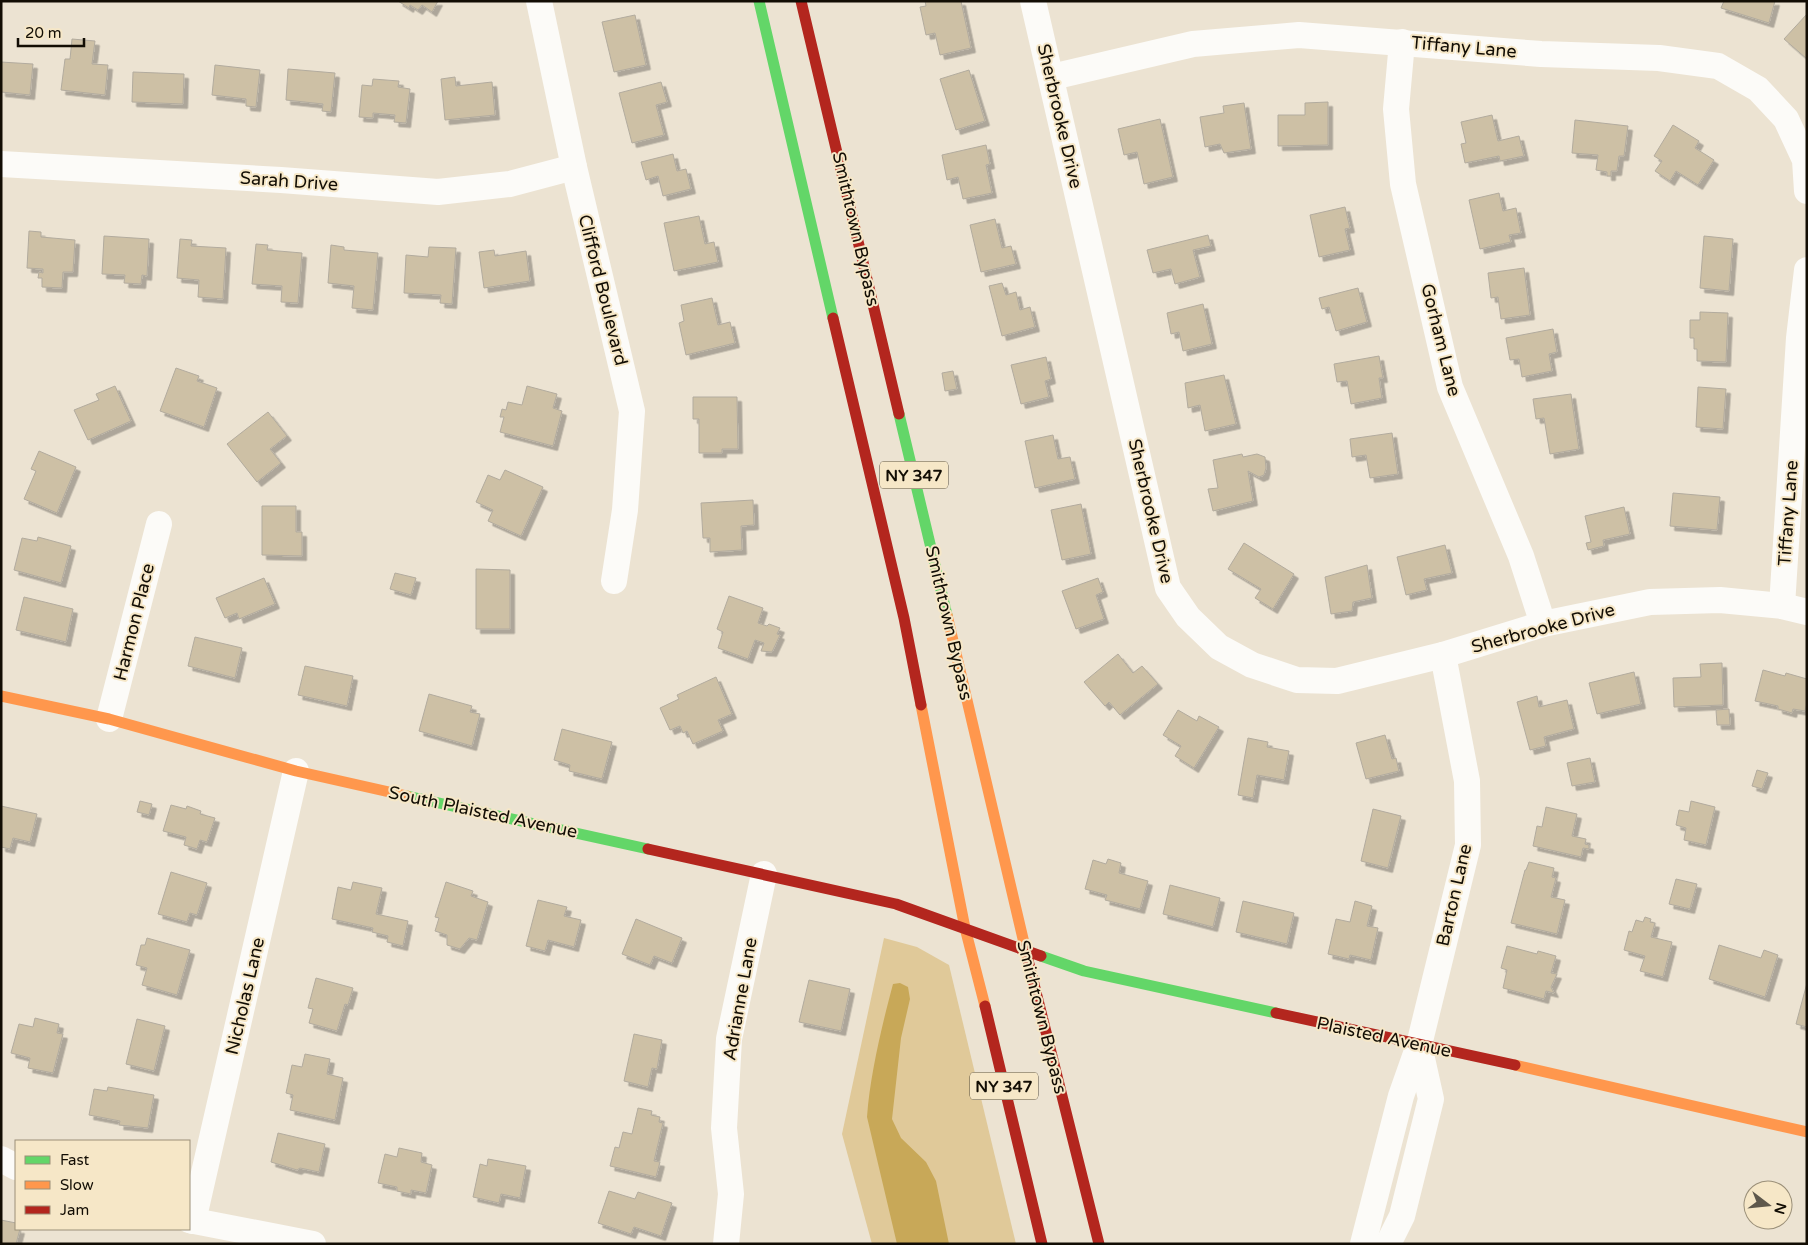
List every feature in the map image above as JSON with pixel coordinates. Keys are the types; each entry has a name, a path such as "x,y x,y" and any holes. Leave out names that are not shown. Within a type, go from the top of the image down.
{"main road":[{"name":"NY 347","path":"759,1 904,618 965,928 1042,1244"},
{"name":"Smithtown Bypass","path":"801,1 998,829 1025,950 1099,1244"},
{"name":"South Plaisted Avenue","path":"1,696 108,719 296,771 896,904 965,928"},
{"name":"Plaisted Avenue","path":"965,928 1084,971 1595,1082 1807,1132"}],"street":[{"name":"Clifford Boulevard","path":"539,1 574,168 632,410 625,510 614,581"},
{"name":"Sherbrooke Drive","path":"1033,1 1168,588 1188,617 1219,647 1252,665 1298,680 1337,681 1443,655 1543,624 1650,602 1720,600 1782,606 1807,612"},
{"name":"Tiffany Lane","path":"1052,77 1193,44 1299,35 1541,54 1659,58 1718,66 1758,89 1786,119 1804,160 1807,191"},
{"name":"Gorham Lane","path":"1402,42 1396,109 1403,184 1450,387 1521,556 1543,624"},
{"name":"Sarah Drive","path":"1,164 290,181 438,192 510,184 574,168"},
{"name":"Tiffany Lane","path":"1782,606 1799,338 1806,277"},
{"name":"Harmon Place","path":"108,719 159,524"},
{"name":"Barton Lane","path":"1363,1244 1402,1096 1419,1045 1468,846 1467,781 1443,655"},
{"name":"Nicholas Lane","path":"191,1220 296,771"},
{"name":"Adrianne Lane","path":"726,1244 731,1194 724,1128 729,1039 764,874"},
{"path":"1388,1244 1402,1216 1431,1099 1419,1045"},
{"path":"1390,1140 1419,1148"},
{"path":"1,1159 15,1166"},
{"path":"191,1220 313,1244"}],"shaded area":[{"path":"884,938 917,947 949,965 1016,1244 872,1244 842,1134"},
{"path":"900,983 908,987 910,999 901,1038 892,1119 901,1138 926,1162 936,1181 949,1244 897,1244 867,1117 874,1067 885,1016 893,984"}],"building":[{"path":"398,1 438,1 432,12 422,5 418,10 410,5 409,8"},
{"path":"925,1 961,1 971,48 940,55 935,33 926,35 920,7 926,6"},
{"path":"1724,1 1775,1 1769,23 1721,8"},
{"path":"1807,14 1807,59 1784,39"},
{"path":"635,15 646,65 614,72 602,22"},
{"path":"72,39 95,41 92,64 108,65 105,95 61,90 65,59 70,59"},
{"path":"1,62 33,64 30,95 1,92"},
{"path":"215,65 260,70 256,107 246,106 246,99 212,95"},
{"path":"288,69 335,73 331,112 322,111 323,104 286,100"},
{"path":"969,70 985,121 956,130 940,79"},
{"path":"133,72 184,74 183,104 132,102"},
{"path":"455,77 456,86 492,82 495,115 445,120 441,79"},
{"path":"373,79 399,81 398,87 410,89 406,123 394,122 395,115 373,113 373,118 359,117 362,85 372,86"},
{"path":"661,82 667,102 656,105 664,135 632,143 619,93"},
{"path":"1328,102 1328,145 1278,146 1278,115 1305,115 1305,103"},
{"path":"1244,103 1251,149 1224,153 1220,144 1205,147 1200,117 1224,113 1223,106"},
{"path":"1492,115 1498,141 1519,136 1524,156 1500,161 1499,156 1465,163 1461,144 1466,143 1461,122"},
{"path":"1160,119 1173,177 1144,184 1137,152 1124,155 1118,129"},
{"path":"1575,120 1628,126 1624,156 1619,156 1617,171 1611,171 1611,176 1607,176 1607,172 1596,170 1598,155 1572,153"},
{"path":"1673,125 1699,141 1695,148 1714,160 1698,185 1676,171 1670,181 1655,171 1662,161 1654,156"},
{"path":"986,145 990,164 986,165 992,193 963,199 958,177 947,180 942,155"},
{"path":"673,154 677,171 686,169 691,189 663,196 658,176 646,180 641,162"},
{"path":"1499,193 1503,211 1516,208 1521,233 1509,235 1511,242 1480,249 1469,200"},
{"path":"1345,207 1350,228 1345,229 1350,250 1319,257 1310,215"},
{"path":"699,216 705,244 714,242 718,262 674,271 664,223"},
{"path":"995,219 1002,248 1011,246 1016,264 981,272 970,225"},
{"path":"29,231 41,232 41,237 75,240 73,272 63,272 62,288 42,287 42,278 38,278 39,272 43,273 43,269 27,268"},
{"path":"1208,235 1211,246 1193,250 1200,277 1175,284 1171,269 1153,273 1147,250"},
{"path":"104,236 149,239 147,276 142,275 141,284 124,283 125,275 102,274"},
{"path":"1704,236 1733,239 1729,291 1700,288"},
{"path":"180,239 192,240 191,246 226,248 223,299 198,297 199,280 177,278"},
{"path":"256,244 268,245 267,250 302,253 298,303 281,302 282,286 252,284"},
{"path":"331,245 344,247 344,250 378,253 373,310 352,308 354,286 328,283"},
{"path":"429,247 456,248 452,304 440,303 441,295 404,293 406,255 428,257"},
{"path":"494,250 495,256 526,251 530,281 484,288 479,252"},
{"path":"1524,268 1530,315 1501,319 1498,297 1491,298 1488,273"},
{"path":"1002,283 1006,295 1016,292 1020,310 1030,307 1035,327 1002,336 989,286"},
{"path":"1358,288 1367,322 1336,331 1329,307 1322,309 1319,298"},
{"path":"712,298 718,325 730,322 735,343 686,355 679,323 684,321 681,305"},
{"path":"1203,304 1212,344 1183,351 1179,332 1171,334 1167,313"},
{"path":"1700,312 1728,313 1726,362 1697,361 1697,349 1694,349 1694,338 1690,338 1690,320 1700,320"},
{"path":"1553,329 1557,352 1549,354 1552,371 1522,377 1519,359 1510,360 1506,338"},
{"path":"1379,356 1383,378 1379,378 1382,398 1351,404 1347,381 1337,382 1334,364"},
{"path":"1046,357 1051,379 1045,381 1049,397 1021,404 1011,365"},
{"path":"176,368 199,376 197,381 217,388 204,427 160,411"},
{"path":"953,371 957,389 945,391 942,373"},
{"path":"1224,375 1236,424 1205,431 1200,405 1188,408 1185,383"},
{"path":"115,386 131,421 88,440 74,410 99,400 96,394"},
{"path":"527,386 557,394 553,408 562,411 553,446 500,432 504,417 500,417 502,409 506,410 508,402 522,405"},
{"path":"1698,387 1726,389 1723,429 1696,427"},
{"path":"1571,394 1579,449 1550,454 1544,418 1536,419 1533,399"},
{"path":"693,397 737,397 738,449 722,449 722,453 699,453 699,419 693,419"},
{"path":"268,412 287,436 270,449 281,463 257,482 227,444"},
{"path":"1392,433 1398,474 1370,478 1366,455 1352,457 1350,439"},
{"path":"1053,435 1058,459 1070,457 1075,479 1035,488 1025,441"},
{"path":"39,451 76,467 57,513 24,499 36,471 31,469"},
{"path":"1242,454 1243,457 1257,454 1265,457 1266,468 1264,475 1259,477 1248,471 1253,501 1213,511 1208,489 1218,488 1213,460"},
{"path":"505,470 543,487 521,536 488,521 493,510 476,502 488,475 500,480"},
{"path":"1673,493 1720,497 1717,530 1670,526"},
{"path":"753,500 754,525 741,526 742,550 710,552 710,538 703,538 701,503"},
{"path":"1081,504 1091,554 1062,560 1051,510"},
{"path":"262,506 296,506 296,532 302,532 302,556 262,555"},
{"path":"1624,507 1630,534 1603,540 1604,546 1588,550 1586,543 1591,542 1585,516"},
{"path":"38,537 71,546 61,583 14,570 22,538 37,541"},
{"path":"1244,543 1294,574 1273,609 1255,598 1261,589 1228,569"},
{"path":"1445,545 1452,573 1424,579 1427,590 1406,595 1397,557"},
{"path":"1367,565 1372,598 1353,602 1352,611 1331,614 1325,577"},
{"path":"476,569 510,570 510,629 476,629"},
{"path":"395,573 416,578 411,595 390,589"},
{"path":"264,578 275,604 239,619 237,613 225,618 216,598"},
{"path":"1098,578 1103,592 1096,595 1104,619 1076,629 1062,591"},
{"path":"729,596 763,608 758,623 780,628 777,634 780,635 772,652 761,651 764,643 755,640 748,659 718,648 723,632 717,629"},
{"path":"24,597 73,609 66,642 16,630"},
{"path":"195,637 242,648 235,678 188,666"},
{"path":"1118,654 1133,673 1142,666 1158,684 1120,715 1109,702 1105,706 1084,682"},
{"path":"1722,663 1723,705 1674,707 1673,678 1701,677 1700,664"},
{"path":"305,666 353,676 347,706 298,695"},
{"path":"1763,670 1785,676 1786,673 1807,679 1805,711 1793,709 1792,713 1778,709 1778,706 1755,701"},
{"path":"1634,672 1641,704 1597,714 1589,683"},
{"path":"716,677 732,714 718,720 723,731 693,744 687,731 683,733 680,726 670,730 660,708 679,699 677,695"},
{"path":"429,694 472,706 470,712 480,714 472,746 419,731"},
{"path":"1537,696 1539,707 1567,700 1574,729 1544,737 1546,746 1530,750 1517,702"},
{"path":"1729,709 1730,725 1717,725 1716,710"},
{"path":"1178,710 1197,721 1199,716 1219,727 1194,768 1175,756 1181,746 1163,735"},
{"path":"562,729 612,742 602,779 569,771 570,765 554,760"},
{"path":"1385,735 1392,759 1396,758 1399,771 1366,779 1356,743"},
{"path":"1248,738 1268,742 1267,747 1289,751 1284,780 1257,775 1253,798 1238,795"},
{"path":"1590,758 1595,782 1572,786 1567,763"},
{"path":"1757,770 1768,773 1762,789 1752,786"},
{"path":"140,801 152,804 149,815 137,812"},
{"path":"1691,801 1715,807 1706,845 1684,840 1686,828 1676,825 1679,810 1689,812"},
{"path":"171,805 186,809 187,806 201,811 200,814 215,818 207,842 200,840 197,849 184,845 186,837 163,831"},
{"path":"1,806 37,814 30,842 13,838 10,849 1,847"},
{"path":"1546,807 1577,814 1572,836 1586,839 1585,844 1589,845 1589,849 1583,848 1581,857 1533,846 1537,826 1542,827"},
{"path":"1373,809 1401,816 1388,868 1361,861"},
{"path":"1108,859 1121,863 1119,873 1148,881 1140,909 1105,900 1107,895 1085,889 1093,860 1106,864"},
{"path":"1529,862 1554,868 1552,877 1556,878 1551,897 1565,900 1557,934 1511,923 1525,870"},
{"path":"171,872 207,883 197,915 190,913 187,922 158,914"},
{"path":"1676,879 1697,884 1690,909 1669,904"},
{"path":"353,882 382,888 376,914 408,921 403,946 387,942 388,936 372,932 373,928 332,919 338,887 351,890"},
{"path":"446,882 473,891 471,896 488,902 477,940 469,938 460,949 447,945 447,935 435,931 439,918 435,917"},
{"path":"1170,885 1220,898 1213,927 1163,914"},
{"path":"538,900 567,907 564,916 581,920 574,947 548,940 545,951 526,946"},
{"path":"1243,901 1294,913 1287,944 1236,932"},
{"path":"1355,901 1372,906 1367,926 1378,928 1371,960 1350,955 1349,959 1328,954 1336,919 1350,922"},
{"path":"1645,917 1651,919 1650,922 1655,923 1651,937 1672,942 1663,977 1640,971 1645,956 1624,950 1629,931 1632,932 1636,920 1643,922"},
{"path":"636,919 682,938 672,963 654,956 650,965 622,954"},
{"path":"147,938 190,950 177,995 142,985 147,968 136,965 141,945 145,945"},
{"path":"1719,945 1761,958 1764,950 1778,955 1765,997 1709,979"},
{"path":"1507,946 1537,954 1538,951 1556,956 1551,973 1557,974 1551,987 1554,993 1546,991 1544,999 1503,988 1507,970 1501,968"},
{"path":"316,978 353,988 348,1005 345,1004 337,1031 309,1023 313,1009 308,1008"},
{"path":"809,980 850,989 841,1031 799,1022"},
{"path":"1807,983 1807,1027 1796,1024"},
{"path":"35,1018 59,1024 57,1033 63,1034 53,1073 28,1068 30,1058 11,1053 19,1024 33,1027"},
{"path":"137,1019 165,1026 154,1071 126,1064"},
{"path":"634,1034 662,1040 657,1069 652,1068 648,1087 624,1081"},
{"path":"305,1054 330,1059 327,1074 343,1078 335,1120 290,1110 293,1095 286,1093 292,1065 302,1067"},
{"path":"108,1087 154,1095 148,1128 119,1125 120,1121 89,1115 94,1089 107,1091"},
{"path":"638,1108 652,1111 651,1115 660,1117 659,1122 663,1123 654,1161 660,1162 656,1177 610,1166 615,1147 619,1148 623,1132 632,1134"},
{"path":"278,1133 325,1144 319,1172 300,1168 297,1170 271,1162"},
{"path":"399,1148 422,1153 421,1162 432,1165 426,1193 411,1190 411,1194 397,1191 397,1187 378,1183 385,1154 397,1157"},
{"path":"488,1159 526,1166 520,1198 501,1194 499,1203 473,1197 480,1164 487,1166"},
{"path":"609,1191 635,1199 638,1192 672,1203 661,1236 634,1227 631,1234 598,1223"},
{"path":"1,1220 15,1223 15,1230 20,1230 16,1244 1,1244"}],"traffic: fast":[{"path":"759,1 833,318"},
{"path":"899,414 947,615"},
{"path":"407,796 648,849"},
{"path":"1041,956 1084,971 1276,1013"}],"traffic: slow":[{"path":"947,615 1028,960"},
{"path":"1,696 109,719 296,771 407,796"},
{"path":"921,705 965,928 985,1006"},
{"path":"1515,1065 1807,1132"}],"traffic: jam":[{"path":"801,1 899,414"},
{"path":"833,318 904,618 921,705"},
{"path":"648,849 896,904 1041,956"},
{"path":"1028,960 1099,1244"},
{"path":"985,1006 1042,1244"},
{"path":"1276,1013 1515,1065"}]}
